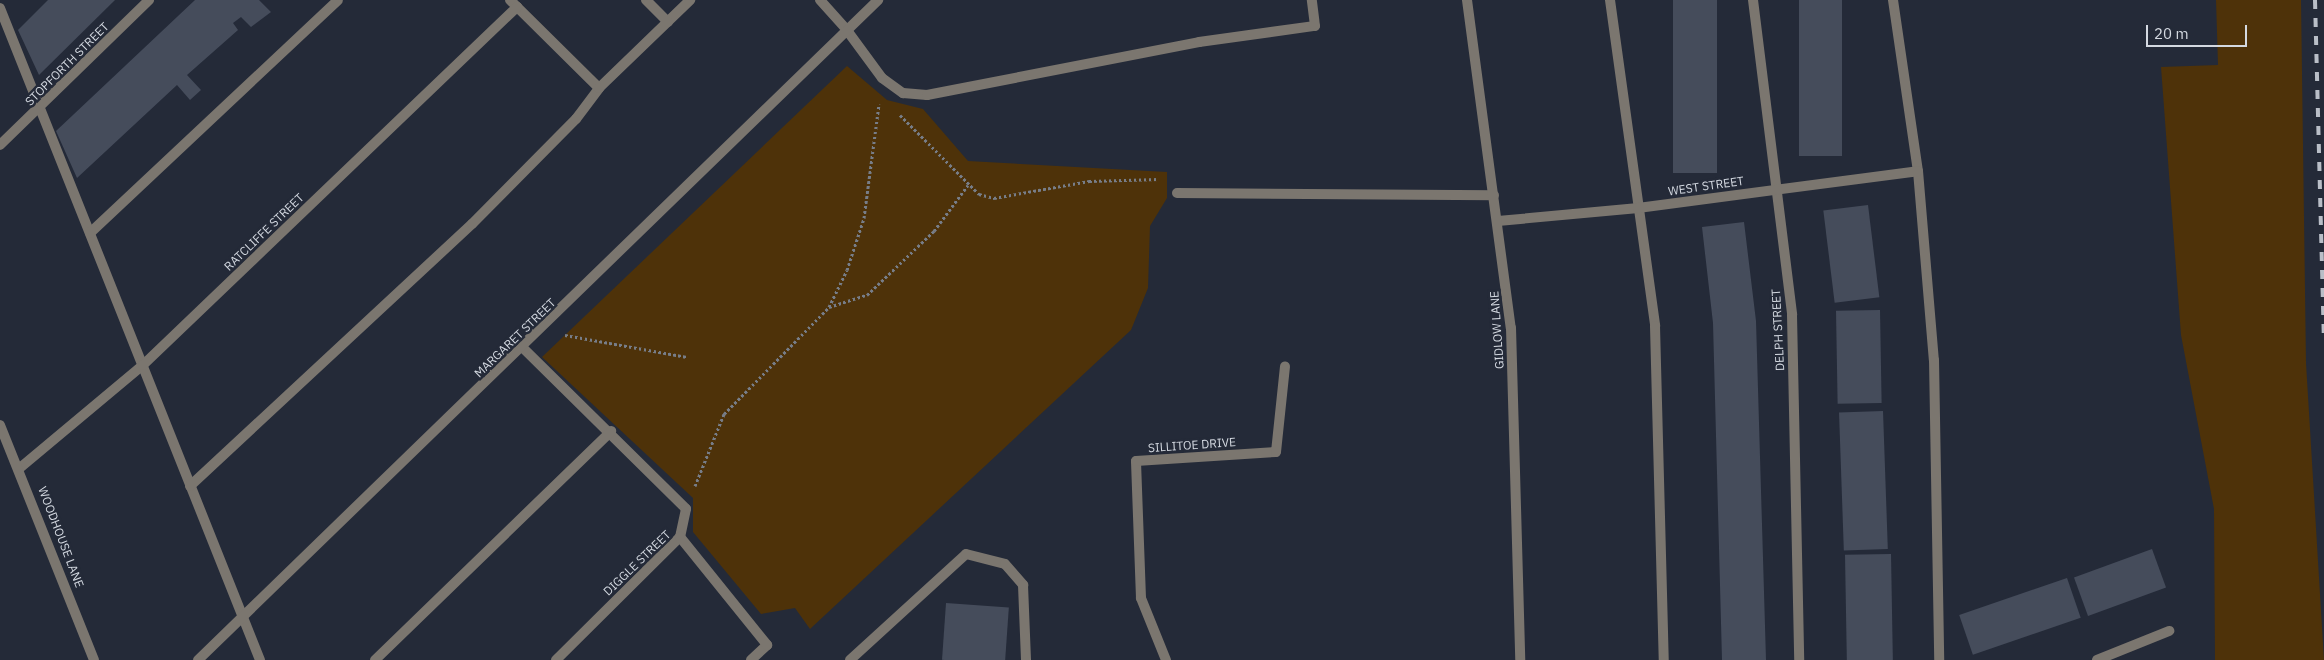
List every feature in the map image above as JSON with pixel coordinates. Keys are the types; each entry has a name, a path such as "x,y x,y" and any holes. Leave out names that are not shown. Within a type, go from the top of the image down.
{"street":[{"name":"STOPFORTH STREET","path":"0,145 39,110 149,0"},
{"path":"90,233 338,0"},
{"path":"646,0 668,22"},
{"path":"190,486 472,224 576,119 599,88 690,0"},
{"path":"820,0 846,29 882,78 903,93 928,95 983,88 1199,42 1315,26 1312,0"},
{"name":"MARGARET STREET","path":"198,660 523,348 846,29 878,0"},
{"name":"GIDLOW LANE","path":"1467,0 1511,328 1520,660"},
{"path":"1610,0 1655,326 1664,660"},
{"name":"DELPH STREET","path":"1753,0 1778,189 1792,315 1800,660"},
{"path":"1893,0 1918,171 1934,360 1939,660"},
{"path":"514,4 599,88"},
{"name":"RATCLIFFE STREET","path":"20,467 143,365 514,4"},
{"path":"0,8 39,110 260,660"},
{"name":"WEST STREET","path":"1498,221 1638,208 1918,171"},
{"path":"1181,193 1494,195"},
{"path":"523,348 611,431 686,509 680,537"},
{"name":"SILLITOE DRIVE","path":"1166,660 1141,598 1136,461 1276,452 1285,366"},
{"name":"WOODHOUSE LANE","path":"1,430 20,467 94,660"},
{"path":"375,660 611,431"},
{"name":"DIGGLE STREET","path":"556,660 680,537 767,645 751,660"},
{"path":"850,660 966,554 1005,564 1023,585 1026,660"},
{"path":"2097,660 2169,631"}],"path":[{"path":"882,78 890,106 968,185 994,198 1089,181 1173,178 1181,193"},
{"path":"686,509 724,414 829,307 864,218 882,78"},
{"path":"829,307 867,295 934,231 968,185"},
{"path":"540,331 687,357"}],"shaded area":[{"path":"2216,0 2301,0 2306,363 2324,660 2215,660 2214,509 2181,335 2161,67 2218,65"},
{"path":"847,66 887,100 923,109 968,161 1167,172 1167,198 1150,226 1148,288 1131,330 810,629 795,608 761,614 693,532 693,498 542,357"}],"building":[{"path":"48,0 115,0 39,75 18,30"},
{"path":"195,0 259,0 271,12 251,27 241,17 233,23 238,30 187,75 201,90 190,100 177,85 77,178 56,131"},
{"path":"1673,0 1717,0 1717,173 1673,173"},
{"path":"1799,0 1842,0 1842,156 1799,156"},
{"path":"1868,205 1879,297 1835,303 1823,210"},
{"path":"1744,222 1756,321 1766,660 1722,660 1713,323 1702,227"},
{"path":"1880,310 1882,403 1838,404 1836,311"},
{"path":"1883,411 1888,549 1844,550 1839,413"},
{"path":"2152,549 2166,588 2088,616 2074,577"},
{"path":"1891,554 1893,660 1847,660 1845,555"},
{"path":"2067,578 2081,618 1973,655 1959,615"},
{"path":"946,603 1009,607 1005,660 942,660"}],"railway":[{"path":"2315,0 2324,334"}]}
